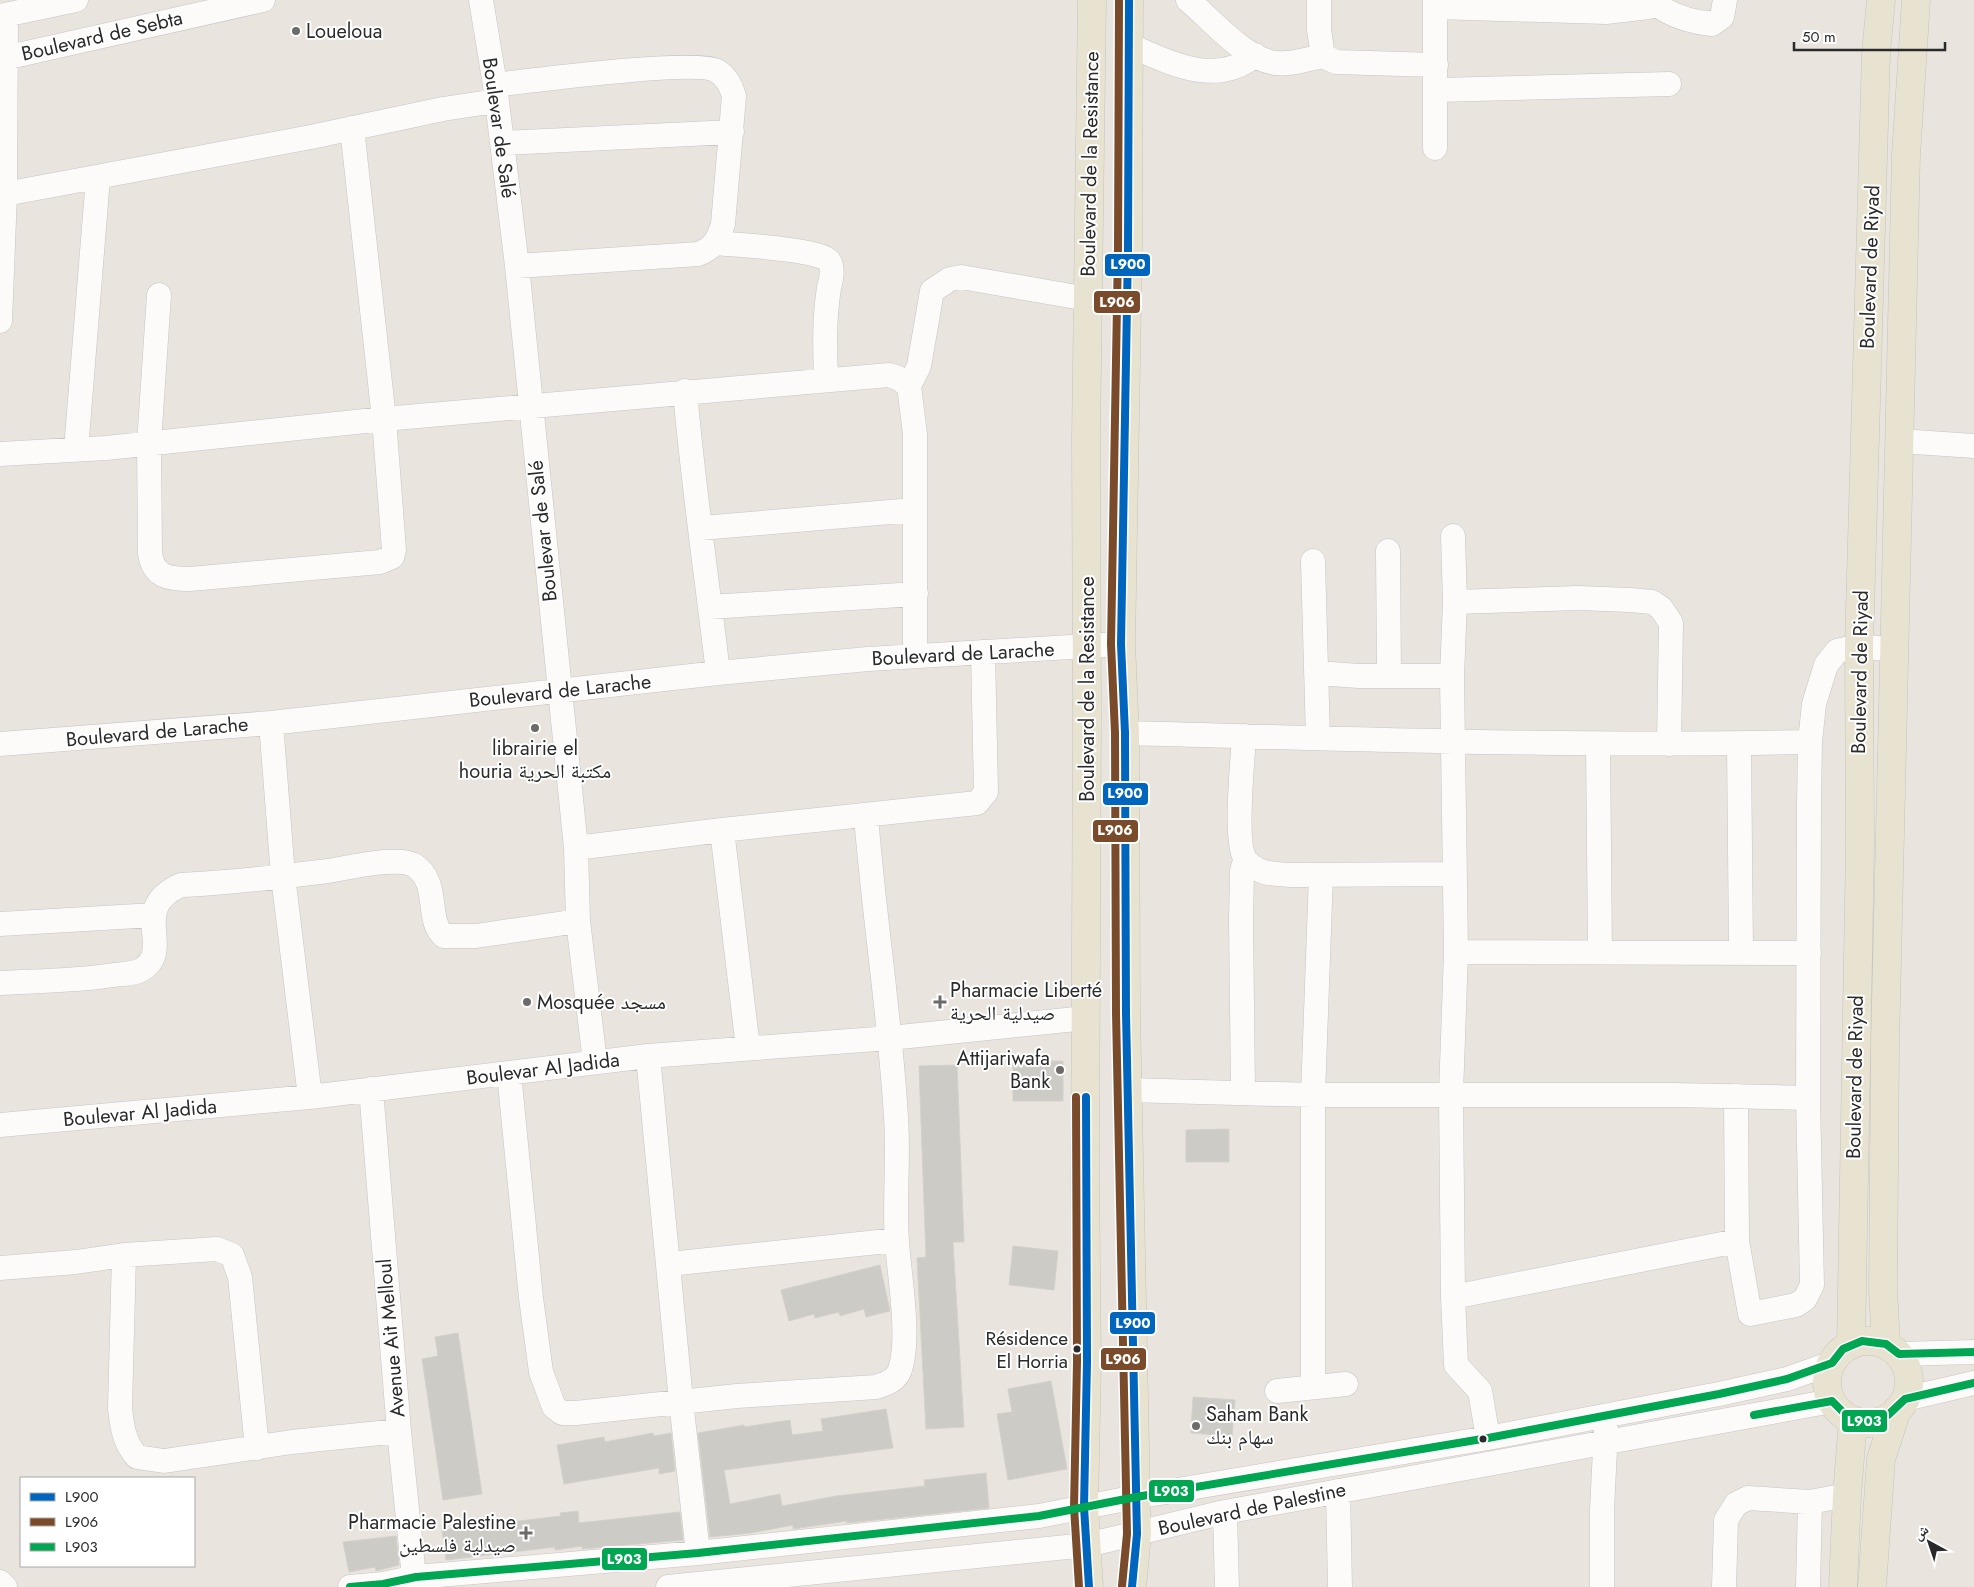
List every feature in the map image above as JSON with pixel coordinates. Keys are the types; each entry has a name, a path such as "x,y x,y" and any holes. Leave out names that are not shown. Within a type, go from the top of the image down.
{"main road":[{"name":"Boulevard de la Resistance","path":"1089,1587 1084,1507 1087,1362 1085,1176 1088,299 1092,0"},
{"name":"Boulevard de la Resistance","path":"1129,0 1128,258 1121,644 1125,732 1127,1090 1137,1534 1132,1587"},
{"name":"Boulevard de Riyad","path":"1851,1345 1860,846 1859,646 1876,53 1881,0"},
{"name":"Boulevard de Riyad","path":"1892,1349 1884,1290 1885,1045 1906,155 1916,0"},
{"path":"1872,1587 1881,1459 1910,1384 1907,1368 1892,1349 1874,1341 1851,1345 1837,1356 1828,1376 1828,1388 1832,1401 1841,1412 1853,1420 1869,1423 1884,1419 1901,1405"},
{"path":"1843,1587 1847,1495 1853,1420"}],"street":[{"name":"Boulevard de Sebta","path":"3,15 76,0"},
{"name":"Boulevard de Sebta","path":"3,58 232,4 263,0"},
{"name":"Boulevar de Salé","path":"481,0 496,93 517,266 576,848 578,921 595,1062"},
{"path":"1188,0 1238,44 1255,55 1276,63 1323,56 1336,62 1436,65"},
{"path":"1319,0 1319,30 1323,56"},
{"path":"1435,148 1435,4 1606,12 1639,9 1655,2 1665,11 1712,24 1722,17 1724,0"},
{"path":"0,321 5,194 2,160 3,15"},
{"path":"1129,45 1182,68 1196,71 1238,66 1255,55"},
{"path":"5,194 98,178 352,128 434,111 496,93 661,68 709,68 723,76 731,87 734,96 723,224 716,243 707,251 698,254 517,266"},
{"path":"1436,90 1669,84"},
{"path":"159,295 149,443 150,553 151,563 162,576 171,579 190,579 380,562 392,557 394,550 384,419 352,128"},
{"path":"502,142 732,132"},
{"path":"76,450 98,178"},
{"path":"716,243 805,251 826,258 831,263 832,273 825,323 826,380"},
{"path":"915,656 915,434 909,386 919,366 932,291 950,279 960,277 1088,299"},
{"path":"0,454 76,450 686,391 889,375 898,378 909,386"},
{"path":"686,391 691,468 701,528 718,673"},
{"path":"1900,441 1974,446"},
{"path":"701,528 914,510"},
{"path":"1453,536 1455,602 1452,676 1456,952 1451,1094 1453,1297 1456,1365 1480,1391 1488,1438"},
{"path":"1388,551 1388,675"},
{"path":"1312,561 1318,738"},
{"path":"710,607 916,594"},
{"path":"1455,602 1595,598 1652,602 1661,608 1671,623 1669,744"},
{"name":"Boulevard de Larache","path":"0,744 271,722 560,692 718,673 915,656 1121,644"},
{"path":"1736,1096 1737,1242 1750,1314 1796,1305 1805,1300 1812,1285 1813,1259 1808,1098 1810,742 1814,704 1826,665 1837,651 1859,646 1895,650"},
{"path":"576,848 722,830 969,805 982,800 986,792 983,652"},
{"path":"1316,673 1452,676"},
{"path":"271,722 283,876 310,1097"},
{"path":"1125,732 1453,742 1739,744 1810,742"},
{"path":"1243,1092 1241,920 1242,871 1245,861 1239,822 1244,736"},
{"path":"1598,744 1600,951"},
{"path":"1739,744 1741,952"},
{"path":"509,1073 531,1298 541,1372 554,1407 562,1413 576,1413 681,1401 876,1387 890,1382 898,1374 903,1351 904,1319 897,1240 896,1120 890,1038 877,942 866,816"},
{"path":"722,830 748,1048"},
{"path":"1245,861 1266,873 1321,875 1454,874"},
{"path":"0,983 84,979 139,971 150,962 154,954 155,906 168,891 180,885 283,876 405,862 414,866 428,883 438,930 444,936 476,936 578,921"},
{"path":"1313,1387 1313,1095 1321,875"},
{"path":"0,924 154,915"},
{"path":"1456,952 1809,953"},
{"name":"Boulevar Al Jadida","path":"0,1125 310,1097 648,1056 890,1038 1086,1018"},
{"path":"648,1056 681,1401 698,1554"},
{"name":"Avenue Ait Melloul","path":"371,1089 399,1431 415,1582"},
{"path":"1127,1090 1313,1095 1451,1094 1808,1098"},
{"path":"669,1264 897,1240"},
{"path":"1453,1297 1737,1242"},
{"path":"0,1268 76,1262 124,1255 217,1249 232,1255 240,1277 257,1448"},
{"path":"124,1255 120,1408 122,1432 128,1447 137,1457 164,1461 399,1431"},
{"path":"1892,1349 1974,1352"},
{"name":"Boulevard de Palestine","path":"350,1587 698,1554 1039,1516 1136,1497 1488,1438 1787,1379 1832,1364"},
{"path":"1901,1405 1974,1383"},
{"path":"1277,1391 1346,1384"},
{"name":"Boulevard de Palestine","path":"668,1587 825,1579 1087,1545 1225,1512 1832,1401"},
{"path":"1602,1587 1602,1510 1607,1415"},
{"path":"1338,1491 1340,1587"},
{"path":"1724,1587 1726,1520 1736,1504 1748,1498 1810,1502 1847,1495"},
{"path":"1808,1587 1810,1502"},
{"path":"1225,1512 1227,1587"},
{"path":"824,1540 825,1579"},
{"path":"0,1582 5,1587"}],"building":[{"path":"1013,1061 1063,1061 1063,1101 1013,1101"},
{"path":"957,1065 964,1242 953,1242 964,1427 926,1429 917,1258 926,1257 919,1066"},
{"path":"1229,1129 1229,1162 1186,1162 1186,1130"},
{"path":"1013,1246 1058,1251 1054,1290 1009,1285"},
{"path":"880,1265 890,1311 866,1317 864,1309 840,1316 839,1312 815,1318 814,1314 789,1321 781,1290"},
{"path":"458,1333 482,1494 443,1500 422,1359 438,1356 435,1337"},
{"path":"1051,1381 1067,1469 1008,1480 997,1414 1012,1412 1008,1389"},
{"path":"1193,1397 1235,1400 1232,1436 1191,1433"},
{"path":"886,1409 893,1448 724,1470 730,1504 780,1494 782,1506 836,1496 925,1486 924,1480 986,1473 989,1508 847,1523 847,1521 793,1529 793,1525 751,1533 710,1537 698,1433 790,1420 792,1435 823,1431 821,1419"},
{"path":"653,1433 654,1436 671,1433 675,1471 659,1474 659,1468 564,1484 557,1445 604,1437 605,1442"},
{"path":"578,1511 579,1523 680,1512 683,1540 582,1549 582,1546 555,1550 555,1547 446,1560 442,1530 561,1516 560,1513"},
{"path":"396,1536 399,1565 376,1571 375,1567 349,1572 343,1542"}],"transit line":[{"name":"L906","path":"1119,0 1118,248 1111,644 1115,733 1116,1013 1127,1534 1122,1586"},
{"name":"L900","path":"1129,0 1128,248 1121,644 1125,733 1126,1013 1137,1534 1132,1587"},
{"name":"L906","path":"1076,1097 1077,1362 1074,1507 1079,1587"},
{"name":"L900","path":"1086,1097 1087,1362 1084,1507 1089,1587"},
{"name":"L903","path":"350,1587 383,1584 416,1577 698,1553 1039,1516 1136,1497 1488,1438 1719,1394 1787,1379 1832,1363 1843,1349 1862,1341 1886,1344 1899,1354 1974,1352"},
{"name":"L903","path":"1754,1415 1832,1401 1849,1418 1868,1422 1888,1415 1905,1399 1974,1383"}],"place":[{"name":"Loueloua","path":"296,31"},
{"name":"librairie el houria مكتبة الحرية","path":"535,728"},
{"name":"Mosquée مسجد","path":"527,1002"},
{"name":"Pharmacie Liberté صيدلية الحرية","path":"940,1002"},
{"name":"Attijariwafa Bank","path":"1060,1070"},
{"name":"Résidence El Horria","path":"1077,1349"},
{"name":"Saham Bank سهام بنك","path":"1196,1426"},
{"name":"Pharmacie Palestine صيدلية فلسطين","path":"526,1533"}]}
